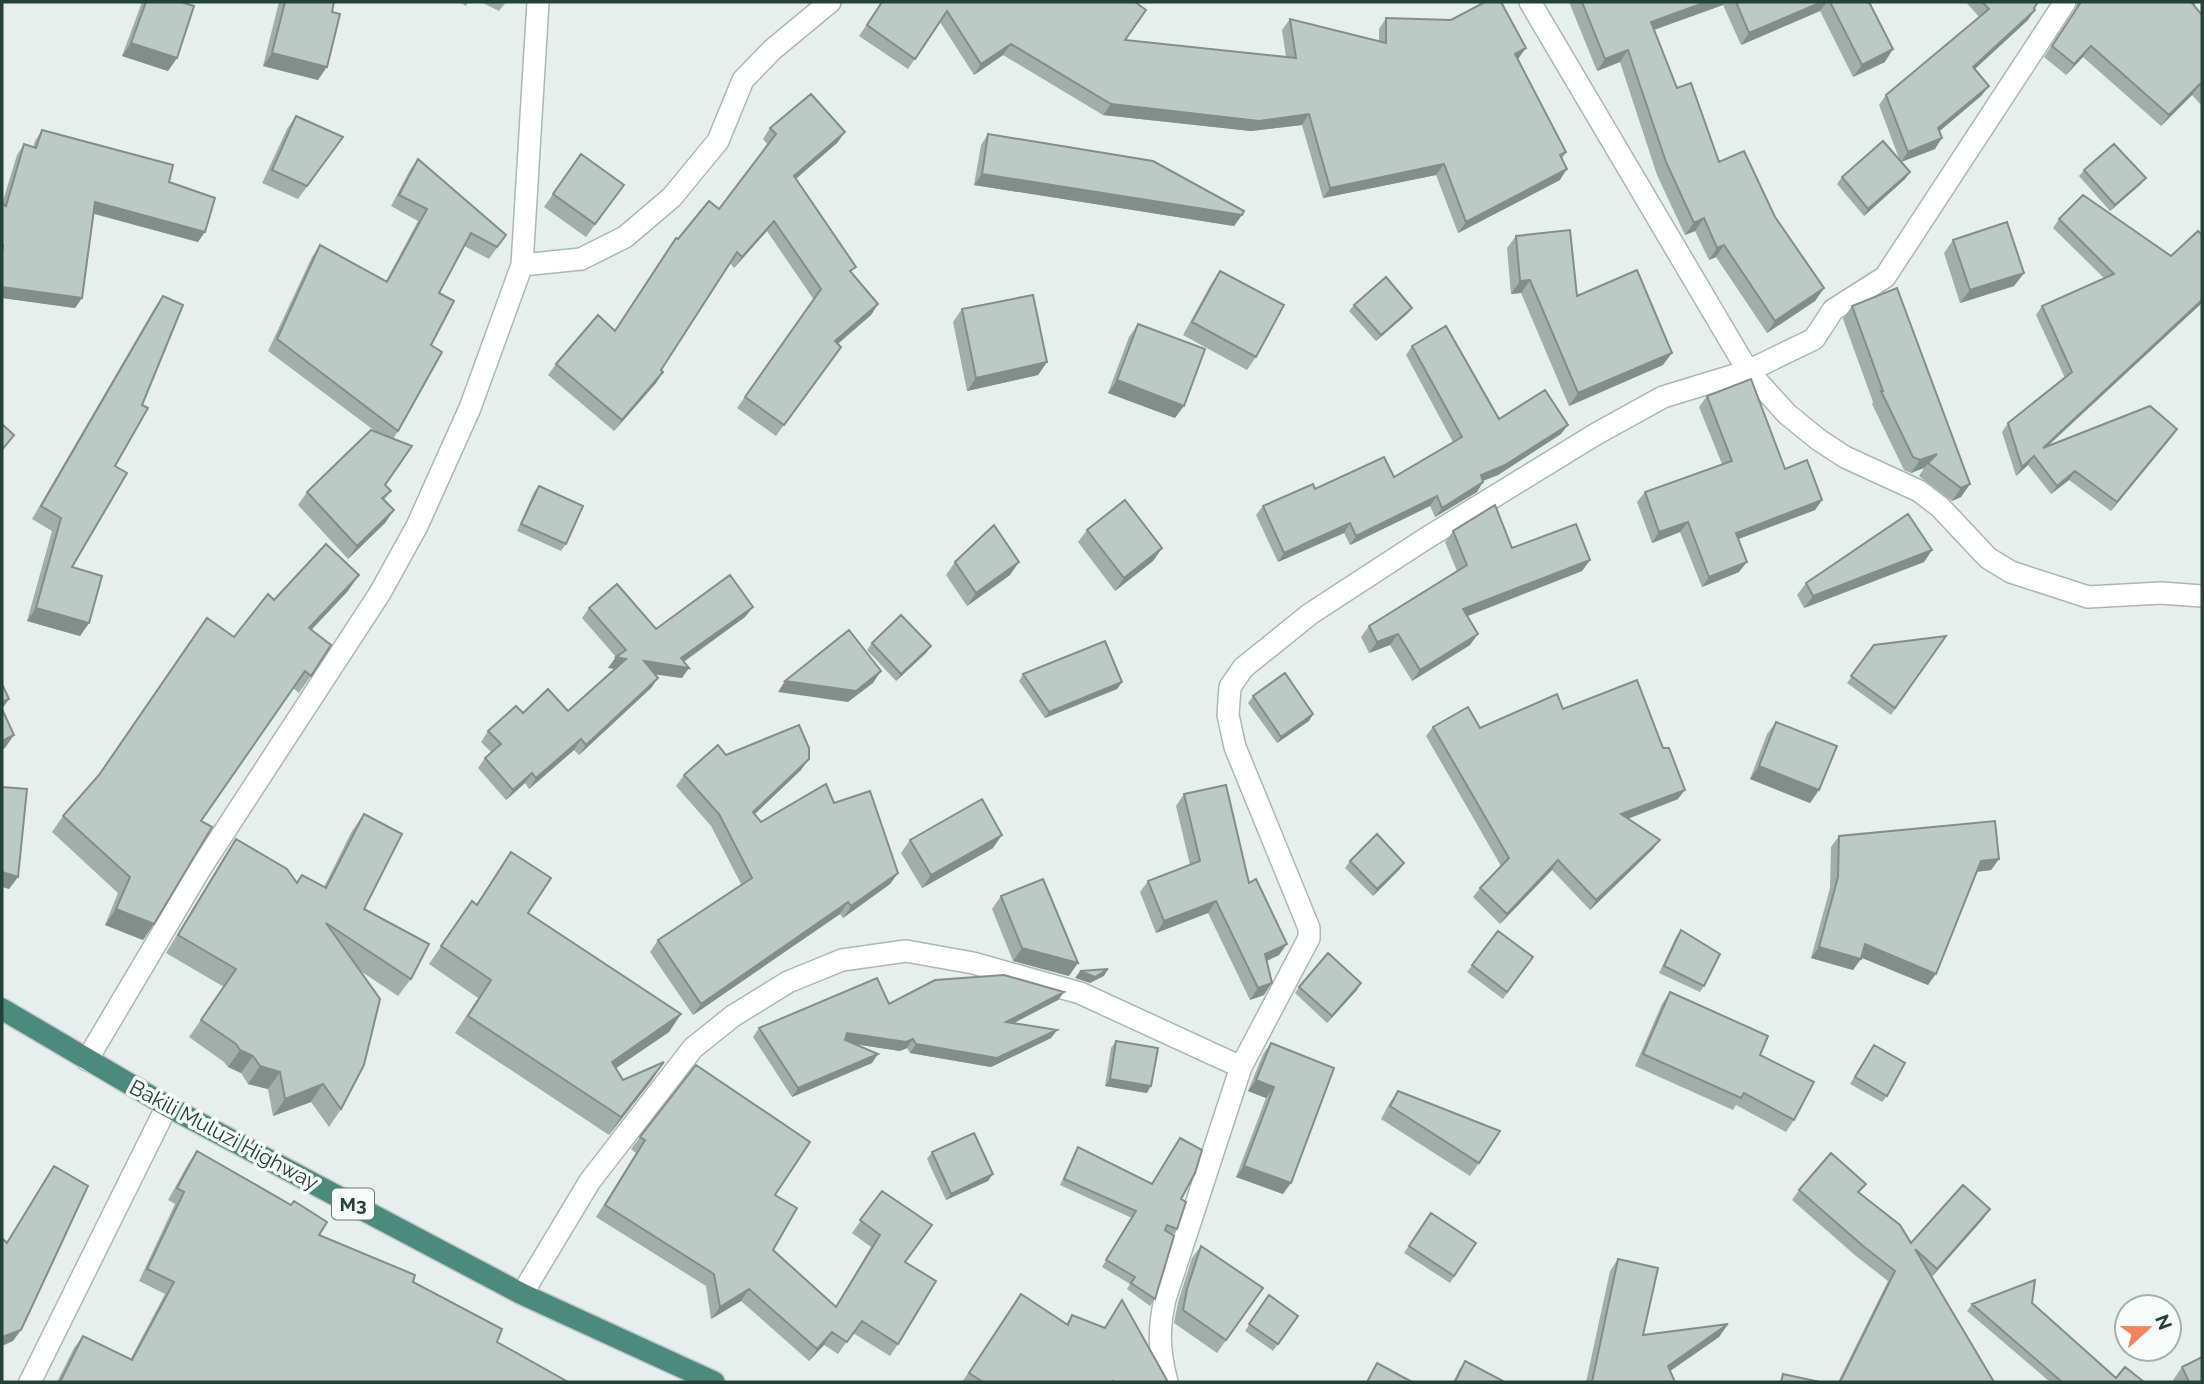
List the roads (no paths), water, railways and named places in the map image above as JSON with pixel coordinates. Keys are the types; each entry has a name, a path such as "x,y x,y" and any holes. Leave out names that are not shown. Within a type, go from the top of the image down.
{"highway":[{"name":"Bakili Muluzi Highway","path":"2,1009 167,1106 522,1294 713,1382"}],"street":[{"path":"87,1060 202,866 380,593 417,526 470,408 522,265 538,2"},
{"path":"522,265 581,259 625,237 672,197 718,141 743,80 772,50 830,2"},
{"path":"1530,2 1748,371 1787,414 1845,457 1919,491 1940,507 1989,558 2011,572 2088,597 2161,593 2202,596"},
{"path":"1167,1382 1160,1352 1160,1323 1165,1299 1241,1067 1309,938 1309,928 1235,747 1228,715 1230,687 1243,668 1310,614 1425,539 1596,434 1662,397 1748,371 1814,339 1833,310 1885,277 2066,2"},
{"path":"522,1294 590,1181 693,1048 733,1016 788,982 842,960 906,951 973,963 1080,993 1241,1067"},
{"path":"30,1382 167,1106"}]}
